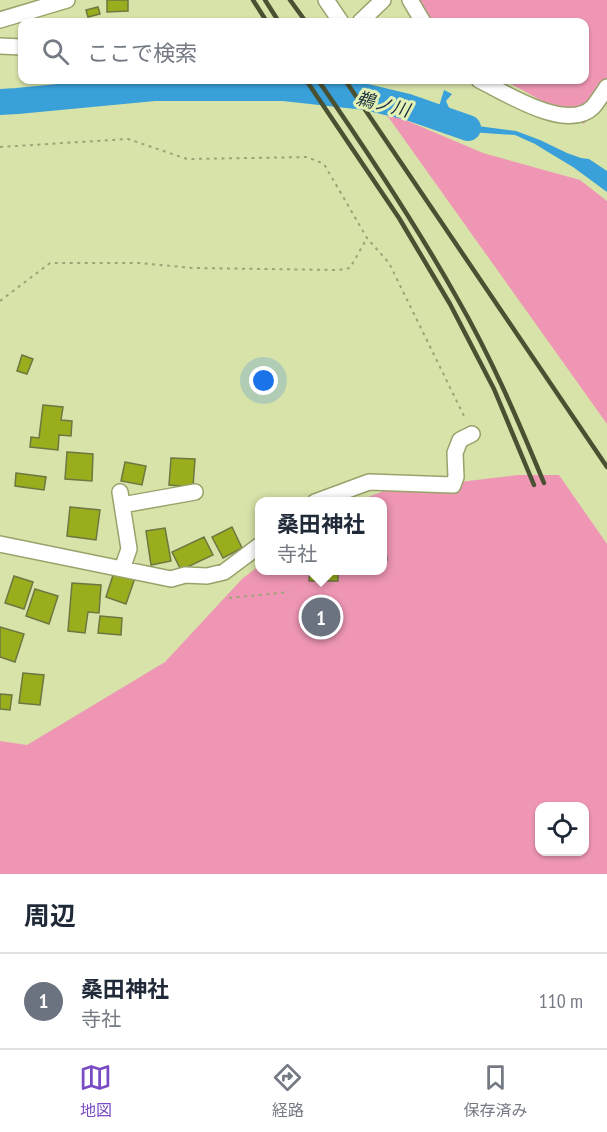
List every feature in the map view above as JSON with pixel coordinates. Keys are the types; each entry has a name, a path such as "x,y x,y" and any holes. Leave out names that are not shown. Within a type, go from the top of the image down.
{"street":[{"path":"0,20 67,0"},
{"path":"326,0 338,18"},
{"path":"364,18 383,0"},
{"path":"410,0 421,18"},
{"path":"0,46 18,47"},
{"path":"487,84 532,106 559,116 574,116 592,108 607,87"},
{"path":"326,497 369,482 453,485 456,477 454,453 460,440 472,434"},
{"path":"123,569 129,549 121,498 195,492"},
{"path":"0,543 171,579 185,575 207,576 224,572 255,549"}],"path":[{"path":"0,147 128,139 187,159 307,157 324,164 367,238 389,263 472,434"},
{"path":"0,301 50,263 138,263 193,268 338,270 350,268 367,238"},
{"path":"229,598 289,592"}],"shaded area":[{"path":"410,0 607,0 607,88 584,124 511,84 589,84 589,18 423,18"},
{"path":"384,111 483,153 580,180 607,201 607,424"},
{"path":"518,475 559,475 607,544 607,874 0,874 0,741 27,745 165,662 242,579 255,569 255,575 387,575 387,497 368,497 384,491"}],"water":[{"path":"444,90 452,94 446,101 451,115 470,125 516,131 567,153 589,159 607,171 607,192 573,167 515,135 469,132 457,127 432,129"}],"building":[{"path":"107,0 128,0 128,11 107,12"},
{"path":"98,7 100,14 88,17 86,10"},
{"path":"22,355 33,359 27,374 17,371"},
{"path":"43,405 63,407 61,420 72,421 71,436 59,435 58,450 30,447 31,437 39,438"},
{"path":"67,452 93,454 92,481 65,479"},
{"path":"171,458 195,459 193,487 169,485"},
{"path":"125,462 146,466 142,485 121,481"},
{"path":"16,473 46,477 44,490 15,486"},
{"path":"70,507 100,510 96,540 67,536"},
{"path":"232,527 242,548 223,558 212,537"},
{"path":"165,528 171,561 151,565 146,531"},
{"path":"204,537 213,555 181,570 172,552"},
{"path":"115,569 136,575 126,604 106,597"},
{"path":"310,575 338,575 338,581 309,581"},
{"path":"14,576 33,582 24,609 5,603"},
{"path":"72,583 101,585 99,613 88,612 85,633 68,631"},
{"path":"35,589 58,596 49,624 26,616"},
{"path":"100,616 122,618 121,635 98,633"},
{"path":"0,627 24,634 15,662 0,657"},
{"path":"23,673 44,675 40,705 19,703"},
{"path":"0,694 12,695 10,710 0,709"}],"waterway":[{"name":"鵜ノ川","path":"0,102 154,88 284,88 366,97 408,107 468,128"}],"railway":[{"path":"253,0 264,18"},
{"path":"265,0 276,18"},
{"path":"290,0 303,18"},
{"path":"309,84 399,218 450,304 494,389 534,485"},
{"path":"321,84 390,187 457,298 504,389 544,483"},
{"path":"348,84 607,467"}],"place":[{"name":"桑田神社","path":"321,617"}]}
